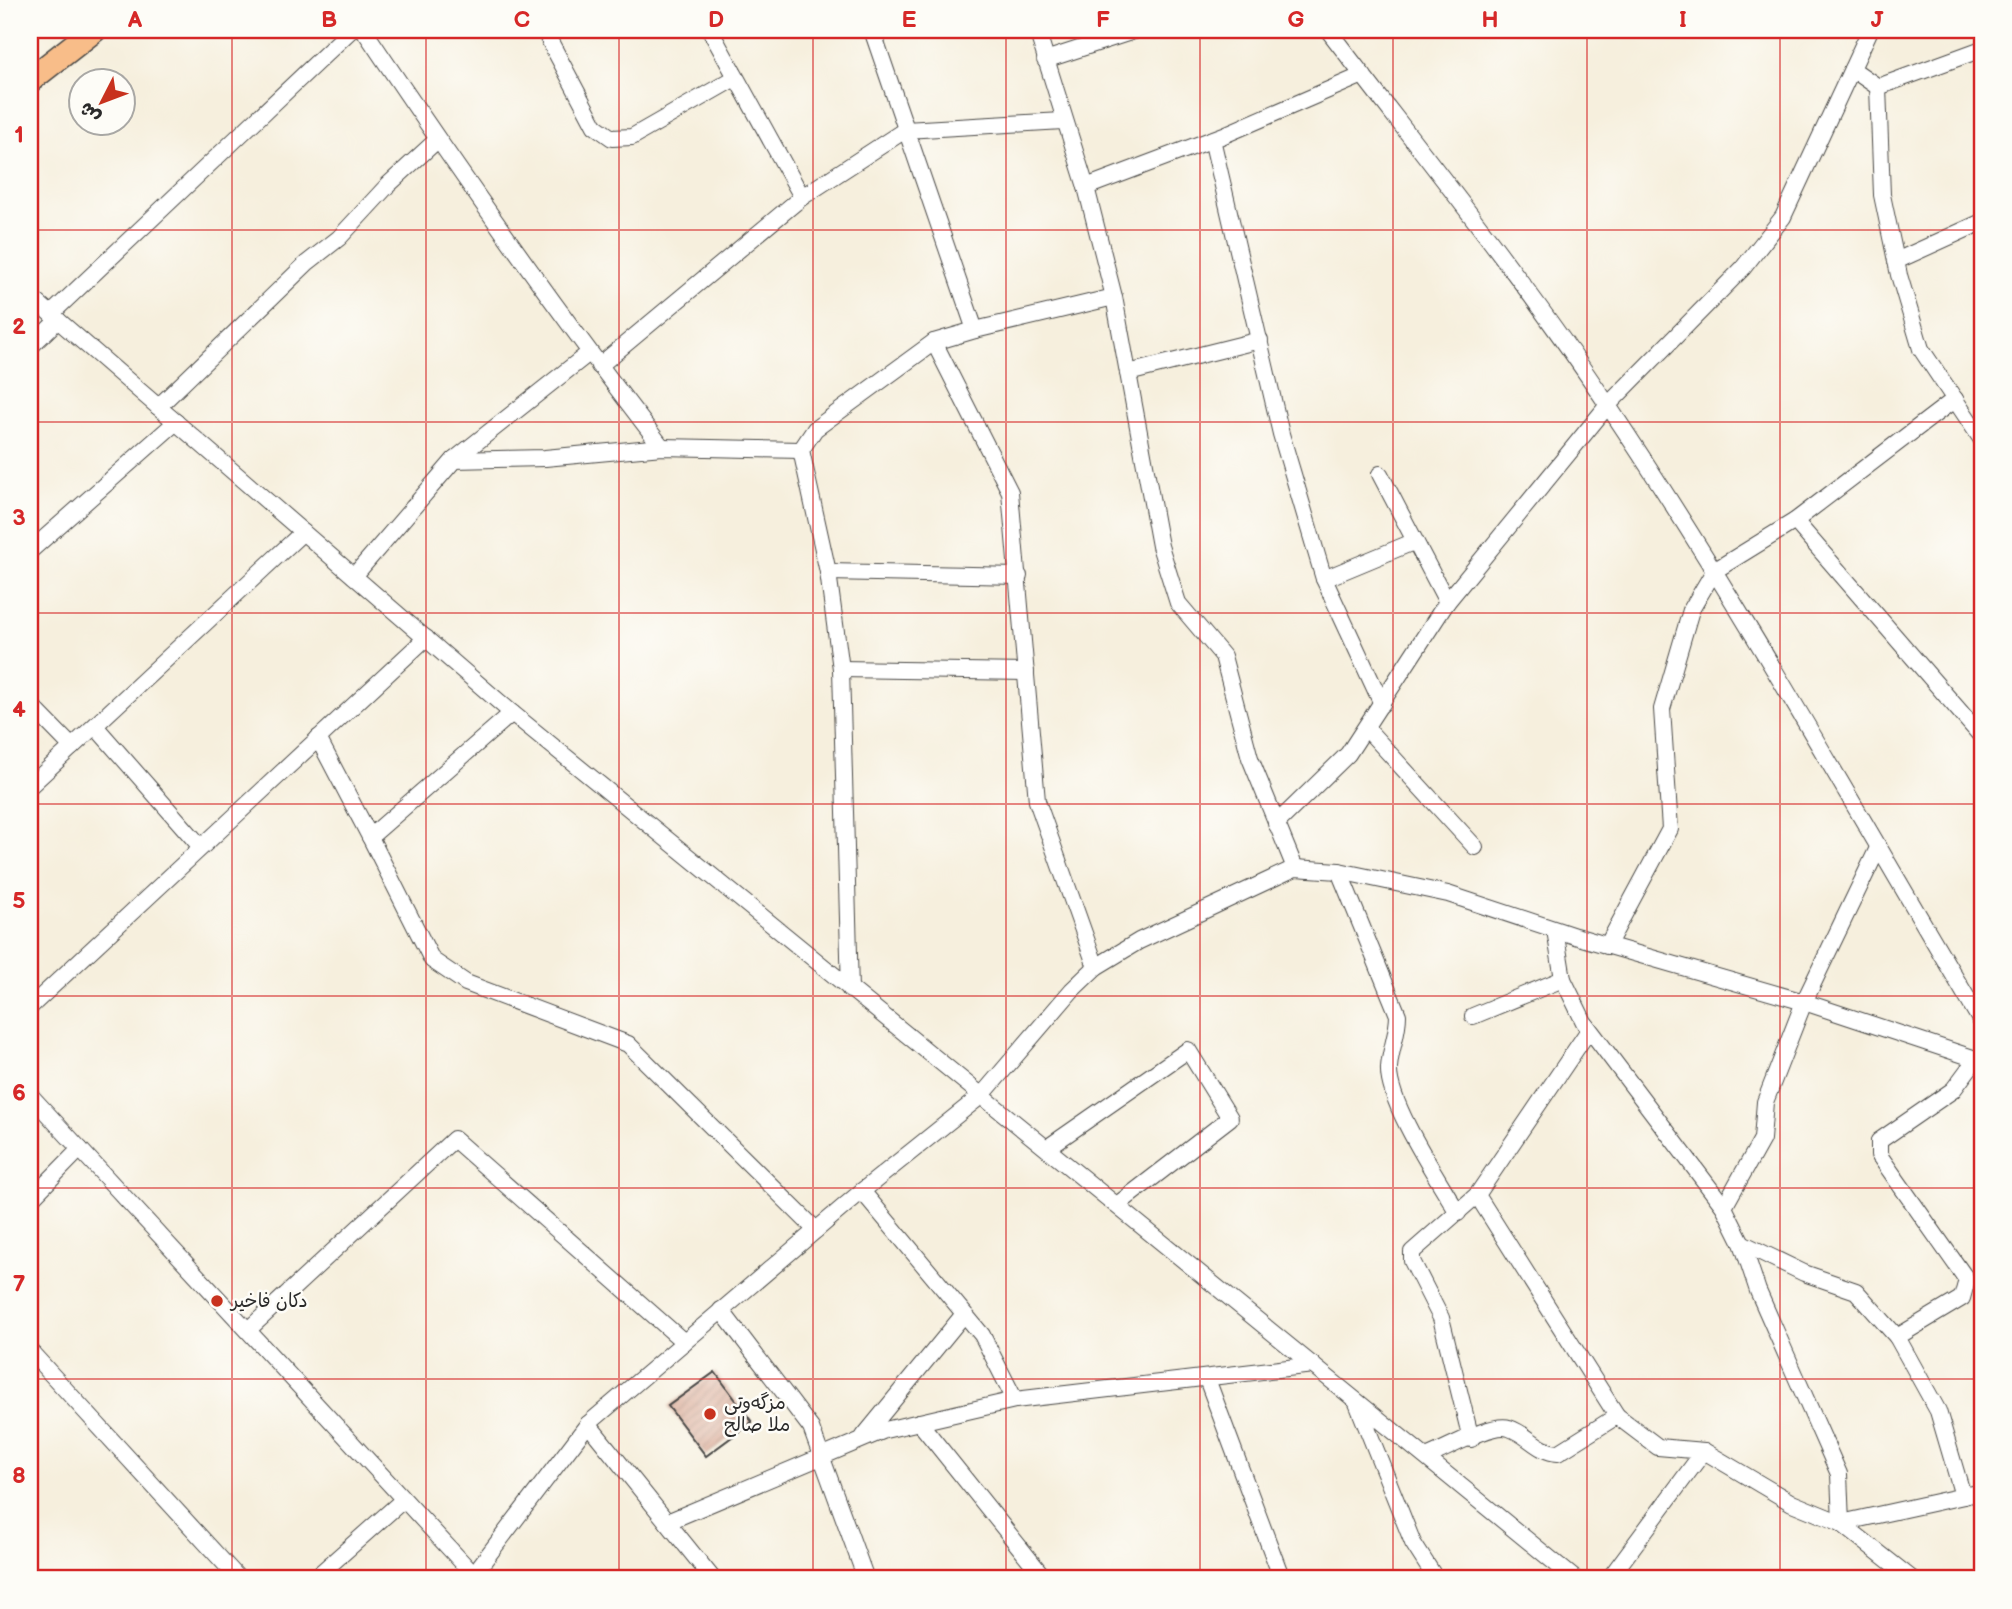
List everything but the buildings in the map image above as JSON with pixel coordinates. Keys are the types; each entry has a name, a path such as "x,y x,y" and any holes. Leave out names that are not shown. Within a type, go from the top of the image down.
{"main road":[{"path":"30,80 94,30"}],"street":[{"path":"30,347 55,317 351,30"},
{"path":"364,30 437,139 594,359 662,447"},
{"path":"544,30 595,126 612,138 632,137 736,78"},
{"path":"710,30 802,197"},
{"path":"872,30 975,330"},
{"path":"1037,30 1063,121 1086,187 1114,297 1160,547 1178,603 1223,656 1250,758 1295,868"},
{"path":"1045,60 1137,30"},
{"path":"1328,30 1559,334 1608,405 1714,571 1982,1023"},
{"path":"1276,824 1348,754 1447,602 1608,405 1744,268 1783,217 1870,30"},
{"path":"1878,87 1982,49"},
{"path":"1852,69 1878,87"},
{"path":"1086,187 1212,139 1363,75"},
{"path":"1878,87 1882,195 1896,261 1921,349 1981,437"},
{"path":"354,576 454,460 594,359 802,197 905,130 1063,121"},
{"path":"158,407 307,263 339,238 388,185 437,139"},
{"path":"1212,139 1281,434 1324,579 1382,704"},
{"path":"1896,261 1982,222"},
{"path":"30,296 512,713 1574,1579"},
{"path":"850,990 841,669 828,572 801,450 815,429 934,342 1114,297"},
{"path":"1128,373 1260,340"},
{"path":"934,342 1010,492 1037,801 1096,967"},
{"path":"1607,946 1670,829 1662,709 1690,610 1714,571 1795,521 1955,399"},
{"path":"30,551 176,422"},
{"path":"454,460 545,458 662,447 801,450"},
{"path":"1380,474 1413,542 1447,602"},
{"path":"1795,521 1982,737"},
{"path":"30,786 303,533"},
{"path":"1324,579 1413,542"},
{"path":"828,572 1019,576"},
{"path":"30,1007 426,638"},
{"path":"841,669 1026,672"},
{"path":"30,704 72,747"},
{"path":"370,837 512,713"},
{"path":"95,726 201,847"},
{"path":"1366,728 1475,848"},
{"path":"318,738 432,960 466,983 628,1044 816,1230"},
{"path":"1724,1207 1762,1139 1765,1102 1804,1002 1878,848"},
{"path":"30,1095 248,1330 471,1577 588,1423 862,1191 982,1095 1072,990 1096,967 1139,941 1295,868 1339,871 1448,894 1555,930 1804,1002 1979,1058 1953,1090 1879,1140 1879,1155 1967,1280 1962,1298 1897,1337"},
{"path":"1339,871 1398,1016 1398,1033 1389,1068 1392,1094 1458,1213"},
{"path":"1555,930 1563,978 1589,1030 1724,1207 1742,1243 1758,1291 1839,1474 1841,1523"},
{"path":"1473,1016 1563,978"},
{"path":"1471,1439 1441,1318 1412,1261 1412,1252 1477,1195 1589,1030"},
{"path":"1047,1148 1188,1050 1230,1118 1117,1205"},
{"path":"248,1330 454,1139 684,1342"},
{"path":"30,1200 80,1149"},
{"path":"862,1191 982,1335 1015,1400"},
{"path":"1477,1195 1617,1416 1658,1447 1704,1451 1792,1503 1841,1523 1912,1579"},
{"path":"1742,1243 1804,1273 1856,1291 1897,1337 1937,1411 1964,1496"},
{"path":"721,1310 811,1428 866,1579"},
{"path":"861,1439 964,1314"},
{"path":"30,1351 239,1579"},
{"path":"667,1522 861,1439 919,1422 1015,1400 1313,1365"},
{"path":"1207,1379 1282,1579"},
{"path":"1356,1400 1413,1543 1430,1577"},
{"path":"1426,1457 1471,1439 1488,1428 1510,1428 1548,1452 1559,1453 1617,1416"},
{"path":"919,1422 1045,1579"},
{"path":"588,1423 713,1579"},
{"path":"1609,1579 1704,1451"},
{"path":"1841,1523 1982,1492"},
{"path":"314,1579 403,1500"}],"place":[{"name":"دكان فاخیر","path":"217,1301"},
{"name":"مزگه‌وتی ملا صالح","path":"710,1414"}]}
